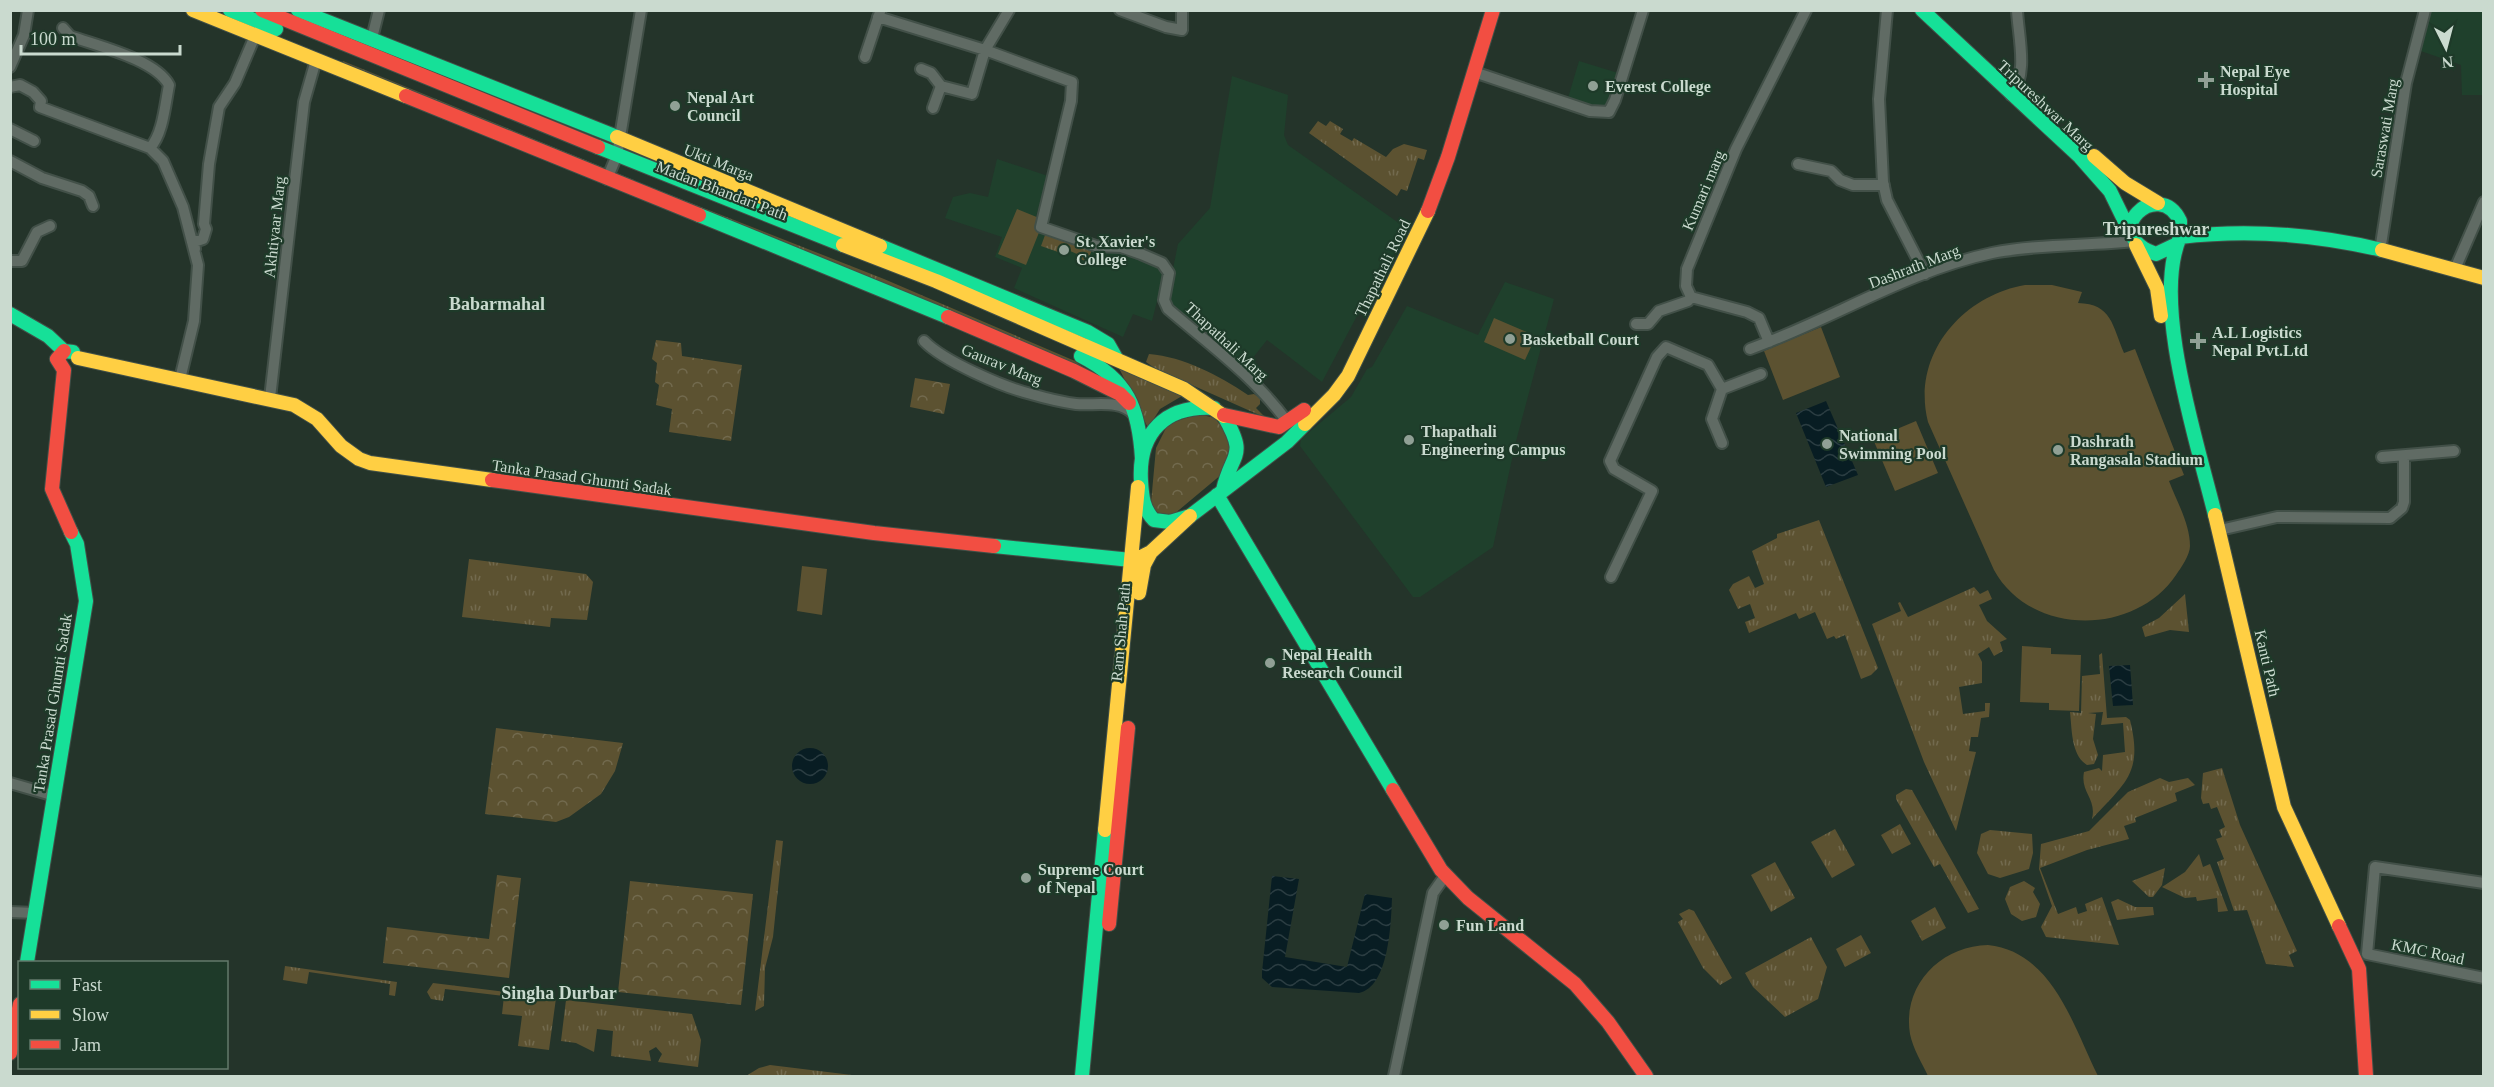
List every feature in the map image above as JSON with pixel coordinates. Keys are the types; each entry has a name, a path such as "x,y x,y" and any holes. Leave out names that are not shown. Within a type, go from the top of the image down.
{"main road":[{"path":"193,10 849,275 1074,371 1120,394 1137,417"},
{"name":"Madan Bhandari Path","path":"231,10 520,124 936,281 1184,389 1220,412"},
{"name":"Madan Bhandari Path","path":"262,10 1102,366 1123,386 1137,417 1141,464"},
{"name":"Ukti Marga","path":"298,10 621,139 1088,332 1108,344 1116,358"},
{"name":"Thapathali Road","path":"1288,423 1314,401 1341,368 1370,313 1426,190 1482,10"},
{"name":"Thapathali Road","path":"1220,493 1287,442 1334,395 1348,376 1420,231 1448,157 1493,10"},
{"name":"Tripureshwar Marg","path":"1922,10 2014,92 2125,183 2158,203"},
{"name":"Tripureshwar Marg","path":"1931,10 2083,159 2111,190 2134,240"},
{"path":"2218,231 2186,219 2158,203 2150,203 2136,212 2132,219 2134,240 2157,288 2275,807 2351,972 2358,1077"},
{"path":"2176,212 2182,224 2178,241"},
{"path":"2134,240 2156,254 2178,241 2218,231 2277,234 2380,251 2484,278"},
{"name":"Kanti Path","path":"2178,241 2170,292 2175,342 2284,807 2331,908 2361,956 2366,1077"},
{"path":"10,314 48,336 64,351 70,350 78,358 74,368 64,370"},
{"name":"Tanka Prasad Ghumti Sadak","path":"27,961 86,601 77,544 52,489 64,370 57,362 58,355 64,351"},
{"name":"Tanka Prasad Ghumti Sadak","path":"78,358 270,398 310,411 354,458 370,464 862,532 1107,559 1131,554"},
{"path":"1131,554 1141,464 1151,432 1165,416 1190,406 1220,412 1269,427 1279,427 1288,423"},
{"path":"1151,552 1190,516 1220,493 1237,456 1238,444 1234,431 1220,412"},
{"path":"1234,431 1246,432 1260,439 1287,442"},
{"path":"1141,464 1143,498 1150,517 1161,522 1190,516"},
{"path":"1220,493 1419,837 1443,873 1469,899 1566,975 1589,1001 1646,1077"},
{"name":"Ram Shah Path","path":"1082,1077 1131,554 1151,552 1140,579 1118,838 1093,1076"},
{"path":"10,1053 18,1014"}],"street":[{"path":"10,68 24,35 28,10"},
{"path":"372,38 379,10"},
{"path":"607,179 621,139 641,10"},
{"path":"921,69 932,73 941,86 972,94 985,50 1009,10"},
{"path":"1120,10 1166,27 1182,30 1182,10"},
{"path":"1474,72 1590,111 1609,111 1615,100 1643,10"},
{"name":"Kumari marg","path":"1691,297 1686,286 1691,259 1736,149 1806,10"},
{"path":"1887,10 1879,99 1884,185 1887,200 1925,274"},
{"path":"2014,92 2020,72 2017,10"},
{"name":"Saraswati Marg","path":"2380,251 2406,83 2425,10"},
{"path":"865,57 879,14 985,50"},
{"path":"63,28 70,36 152,67 165,78 169,85 161,116 160,133 150,148"},
{"path":"196,257 194,242 203,239 206,229 204,224 209,164 219,107 235,83 255,36"},
{"name":"Thapathali Marg","path":"985,50 1072,82 1071,101 1041,227 1096,246 1121,247 1162,263 1169,273 1164,300 1168,309 1216,349 1280,410 1288,423"},
{"name":"Akhtiyaar Marg","path":"270,398 303,102 316,60"},
{"path":"10,87 20,85 33,92 41,101 40,107 150,148 163,161 183,207 198,266 194,321 180,379"},
{"path":"933,108 941,86"},
{"path":"10,129 34,141"},
{"path":"10,162 42,178 82,191 89,196 93,206"},
{"path":"1798,164 1831,171 1840,180 1853,185 1884,185"},
{"path":"2455,269 2484,202"},
{"path":"10,261 22,261 37,232 50,226"},
{"name":"Dashrath Marg","path":"1750,349 1925,274 1993,253 2134,240"},
{"path":"1636,324 1640,326 1648,324 1659,311 1688,301 1691,297 1747,312 1759,318 1769,342"},
{"name":"Gaurav Marg","path":"924,341 947,358 1027,393 1078,404 1114,405 1129,410 1137,417"},
{"path":"1611,577 1652,491 1614,469 1610,461 1657,357 1666,347 1708,365 1722,389 1712,419 1722,443"},
{"path":"1722,389 1761,375"},
{"path":"2382,457 2454,451"},
{"path":"2220,530 2277,516 2391,518 2402,508 2404,501 2404,456"},
{"path":"10,783 55,796"},
{"path":"2361,956 2375,867 2484,883"},
{"path":"1394,1077 1433,893 1443,873"},
{"path":"10,912 36,913"},
{"name":"KMC Road","path":"2361,956 2484,978"}],"shaded area":[{"path":"2428,11 2483,11 2483,95 2462,95 2461,65 2418,50"},
{"name":"Everest College","path":"1579,61 1618,73 1605,109 1568,98"},
{"path":"1232,76 1288,95 1284,135 1288,145 1403,226 1401,239 1374,295 1368,295 1322,382 1267,340 1244,369 1166,304 1178,244 1210,208"},
{"name":"St. Xavier's College","path":"997,159 1048,176 1035,220 1088,243 1121,247 1159,267 1163,277 1152,321 1133,314 1123,337 1014,288 1022,268 995,257 1002,237 945,218 953,197 970,193 988,197"},
{"name":"Thapathali Engineering Campus","path":"1505,282 1554,299 1515,445 1493,547 1420,597 1413,597 1300,446 1301,439 1351,397 1367,369 1372,367 1407,306 1478,335"}],"green space":[{"path":"343,61 634,180 633,183 342,64"},
{"path":"1318,121 1326,126 1330,121 1343,129 1340,134 1352,141 1354,138 1386,157 1393,149 1404,144 1427,150 1424,160 1418,158 1407,191 1401,189 1397,196 1309,133"},
{"path":"640,183 884,279 1075,361 1088,371 639,186"},
{"path":"1017,209 1044,220 1026,265 998,254"},
{"path":"1048,227 1094,245 1087,262 1076,257 1077,254 1061,247 1058,252 1041,246"},
{"name":"Dashrath Rangasala Stadium","path":"2025,285 2052,285 2082,292 2078,303 2098,307 2104,312 2113,325 2124,353 2135,349 2184,475 2169,481 2188,530 2190,546 2185,561 2158,595 2135,610 2109,618 2083,620 2056,617 2032,607 2010,592 1994,570 1928,422 1925,397 1927,374 1946,332 1981,302 2002,291"},
{"name":"Basketball Court","path":"1494,318 1536,336 1525,360 1484,342"},
{"path":"1821,327 1840,377 1783,400 1764,351"},
{"path":"656,340 681,343 682,356 742,365 731,441 669,432 672,409 656,405 659,385 655,382 657,363 652,359"},
{"path":"1149,354 1188,363 1213,374 1248,395 1254,394 1260,398 1260,404 1256,408 1266,418 1156,369 1146,362"},
{"path":"1119,368 1182,396 1160,409 1148,428"},
{"path":"915,378 950,384 944,414 910,407"},
{"path":"1198,414 1215,418 1233,442 1222,474 1173,515 1153,512 1151,503 1156,448 1168,424"},
{"path":"1916,421 1938,473 1895,491 1873,439"},
{"path":"1819,520 1878,668 1871,675 1861,679 1845,635 1836,639 1834,636 1827,639 1815,612 1799,619 1796,613 1749,633 1745,622 1755,618 1750,604 1738,609 1729,590 1733,584 1749,576 1755,588 1764,584 1752,551 1777,538 1777,534"},
{"path":"469,559 586,574 593,582 587,620 551,618 550,627 462,617"},
{"path":"802,566 827,569 822,615 797,611"},
{"path":"1974,587 1980,594 1988,590 1992,599 1979,605 1987,621 2007,639 2000,642 2003,651 1994,656 1989,647 1978,654 1982,662 1982,683 1959,687 1963,714 1985,711 1985,703 1990,703 1989,717 1981,718 1978,737 1971,737 1969,751 1976,752 1956,831 1924,762 1872,624 1901,611 1898,603 1900,602 1908,617"},
{"path":"2185,594 2189,632 2170,630 2145,637 2142,627 2159,618"},
{"path":"2022,646 2051,648 2051,654 2081,655 2079,711 2049,710 2049,703 2020,702"},
{"path":"2102,653 2107,718 2126,717 2130,720 2134,753 2129,776 2092,819 2092,806 2084,785 2084,772 2099,768 2102,771 2103,755 2125,752 2123,723 2101,725 2103,712 2088,713 2096,714 2093,739 2098,755 2094,764 2087,765 2082,761 2073,741 2070,712 2081,713 2082,676 2100,674 2099,655"},
{"path":"496,728 623,743 615,771 601,794 569,817 556,822 485,814"},
{"path":"2222,768 2240,825 2297,951 2289,955 2294,967 2266,964 2247,910 2234,911 2217,862 2224,859 2216,839 2222,837 2219,830 2225,827 2217,807 2211,809 2209,803 2203,804 2201,798 2203,773"},
{"path":"2160,778 2169,782 2188,778 2195,785 2175,793 2177,801 2135,818 2136,822 2124,826 2129,839 2087,850 2040,868 2058,914 2076,907 2078,914 2087,911 2085,904 2102,897 2119,945 2046,937 2041,927 2052,906 2039,869 2041,844 2089,831 2128,792"},
{"path":"1906,789 1912,790 1979,909 1968,913 1940,864 1934,867 1896,799 1896,795"},
{"path":"1900,824 1911,844 1892,854 1881,835"},
{"path":"1835,829 1855,865 1832,878 1811,842"},
{"path":"1990,830 2032,834 2033,853 2029,869 2000,878 1988,874 1977,853 1981,834"},
{"path":"776,840 783,841 773,937 765,968 764,1006 755,1011"},
{"path":"2199,854 2203,867 2210,864 2228,911 2218,912 2217,898 2197,901 2196,897 2185,898 2162,887 2185,872"},
{"path":"1775,862 1795,898 1771,912 1751,875"},
{"path":"2165,868 2162,885 2153,897 2149,897 2132,881"},
{"path":"497,875 521,878 509,978 383,963 387,927 489,939"},
{"path":"630,881 753,894 741,1005 618,992"},
{"path":"2024,881 2035,888 2033,892 2040,904 2036,917 2022,921 2011,914 2005,899 2010,887"},
{"path":"2118,899 2135,907 2153,907 2154,915 2117,920 2111,902"},
{"path":"1935,907 1946,928 1922,941 1911,921"},
{"path":"1689,909 1694,911 1732,978 1720,985 1703,968 1678,922 1683,919 1679,914"},
{"path":"1861,935 1871,953 1845,967 1836,949"},
{"path":"1811,937 1827,967 1818,999 1785,1017 1753,987 1745,973"},
{"path":"1988,945 2010,951 2029,961 2045,976 2069,1014 2098,1076 1928,1076 1910,1034 1909,1016 1912,1000 1928,972 1941,961 1955,952"},
{"path":"285,966 397,982 395,996 389,995 390,984 309,972 307,984 283,980"},
{"path":"433,983 556,998 549,1050 518,1046 522,1016 502,1014 504,996 445,989 443,1001 431,999 427,992"},
{"path":"566,1000 692,1014 701,1040 698,1067 658,1062 662,1054 656,1047 649,1051 651,1061 611,1056 613,1031 597,1029 594,1052 576,1043 561,1041"},
{"path":"770,1065 860,1076 746,1076 759,1068"}],"water":[{"name":"National Swimming Pool","path":"1826,401 1858,475 1826,487 1796,413"},
{"path":"2130,665 2133,705 2113,706 2109,666"},
{"path":"810,748 822,754 828,766 822,778 810,784 798,778 792,766 798,754"},
{"path":"1272,876 1299,879 1285,957 1347,967 1365,894 1392,898 1386,953 1377,979 1369,988 1359,993 1272,987 1262,978"}],"traffic: fast":[{"path":"230,10 276,29"},
{"path":"298,10 617,137"},
{"path":"1922,10 2080,157 2110,191 2130,232"},
{"path":"598,147 843,245"},
{"path":"2175,245 2156,254 2139,245 2131,234 2132,222 2138,213 2147,206 2159,204 2170,209 2180,221 2180,237 2231,233 2281,234 2332,240 2382,250"},
{"path":"699,215 948,317"},
{"path":"2180,237 2172,265 2171,298 2174,335 2180,374 2215,515"},
{"path":"880,246 1088,332 1108,344 1116,358"},
{"path":"10,314 48,336 64,351 73,352"},
{"path":"1081,356 1110,375 1128,397 1138,425 1142,459"},
{"path":"1214,408 1182,411 1158,425 1150,436 1144,448 1141,481 1145,507 1154,520 1170,522 1190,516 1287,442 1305,424"},
{"path":"1223,490 1237,448 1224,416"},
{"path":"1217,495 1393,790"},
{"path":"27,961 86,601 77,544 71,532"},
{"path":"994,546 1131,560"},
{"path":"1082,1076 1105,830"}],"traffic: slow":[{"path":"193,10 406,96"},
{"path":"617,137 880,246"},
{"path":"2094,156 2125,183 2158,203"},
{"path":"1305,424 1334,395 1348,376 1428,211"},
{"path":"843,245 936,281 1184,389 1224,416"},
{"path":"2136,245 2157,288 2161,316"},
{"path":"2382,250 2484,278"},
{"path":"78,358 294,405 317,419 341,446 359,459 370,463 492,480"},
{"path":"1105,830 1138,487"},
{"path":"2215,515 2284,807 2339,926"},
{"path":"1141,557 1151,552 1190,516"},
{"path":"1139,593 1144,565 1151,552"}],"traffic: jam":[{"path":"262,10 598,147"},
{"path":"1428,211 1448,157 1493,10"},
{"path":"406,96 699,215"},
{"path":"948,317 1074,371 1120,394 1129,403"},
{"path":"64,351 57,359 64,370 52,489 71,532"},
{"path":"1224,415 1279,427 1304,410"},
{"path":"492,480 874,533 994,546"},
{"path":"1109,924 1128,728"},
{"path":"1393,790 1441,870 1468,898 1575,984 1608,1022 1646,1076"},
{"path":"2339,926 2359,969 2366,1076"},
{"path":"10,1053 18,1014"}],"place":[{"name":"Nepal Eye Hospital","path":"2206,80"},
{"name":"Everest College","path":"1593,86"},
{"name":"Nepal Art Council","path":"675,106"},
{"name":"St. Xavier's College","path":"1064,250"},
{"name":"Basketball Court","path":"1510,339"},
{"name":"A.L Logistics Nepal Pvt.Ltd","path":"2198,341"},
{"name":"Thapathali Engineering Campus","path":"1409,440"},
{"name":"National Swimming Pool","path":"1827,444"},
{"name":"Dashrath Rangasala Stadium","path":"2058,450"},
{"name":"Nepal Health Research Council","path":"1270,663"},
{"name":"Supreme Court of Nepal","path":"1026,878"},
{"name":"Fun Land","path":"1444,925"}],"district":[{"name":"Tripureshwar","path":"2156,229"},
{"name":"Babarmahal","path":"497,304"},
{"name":"Singha Durbar","path":"559,993"}]}
